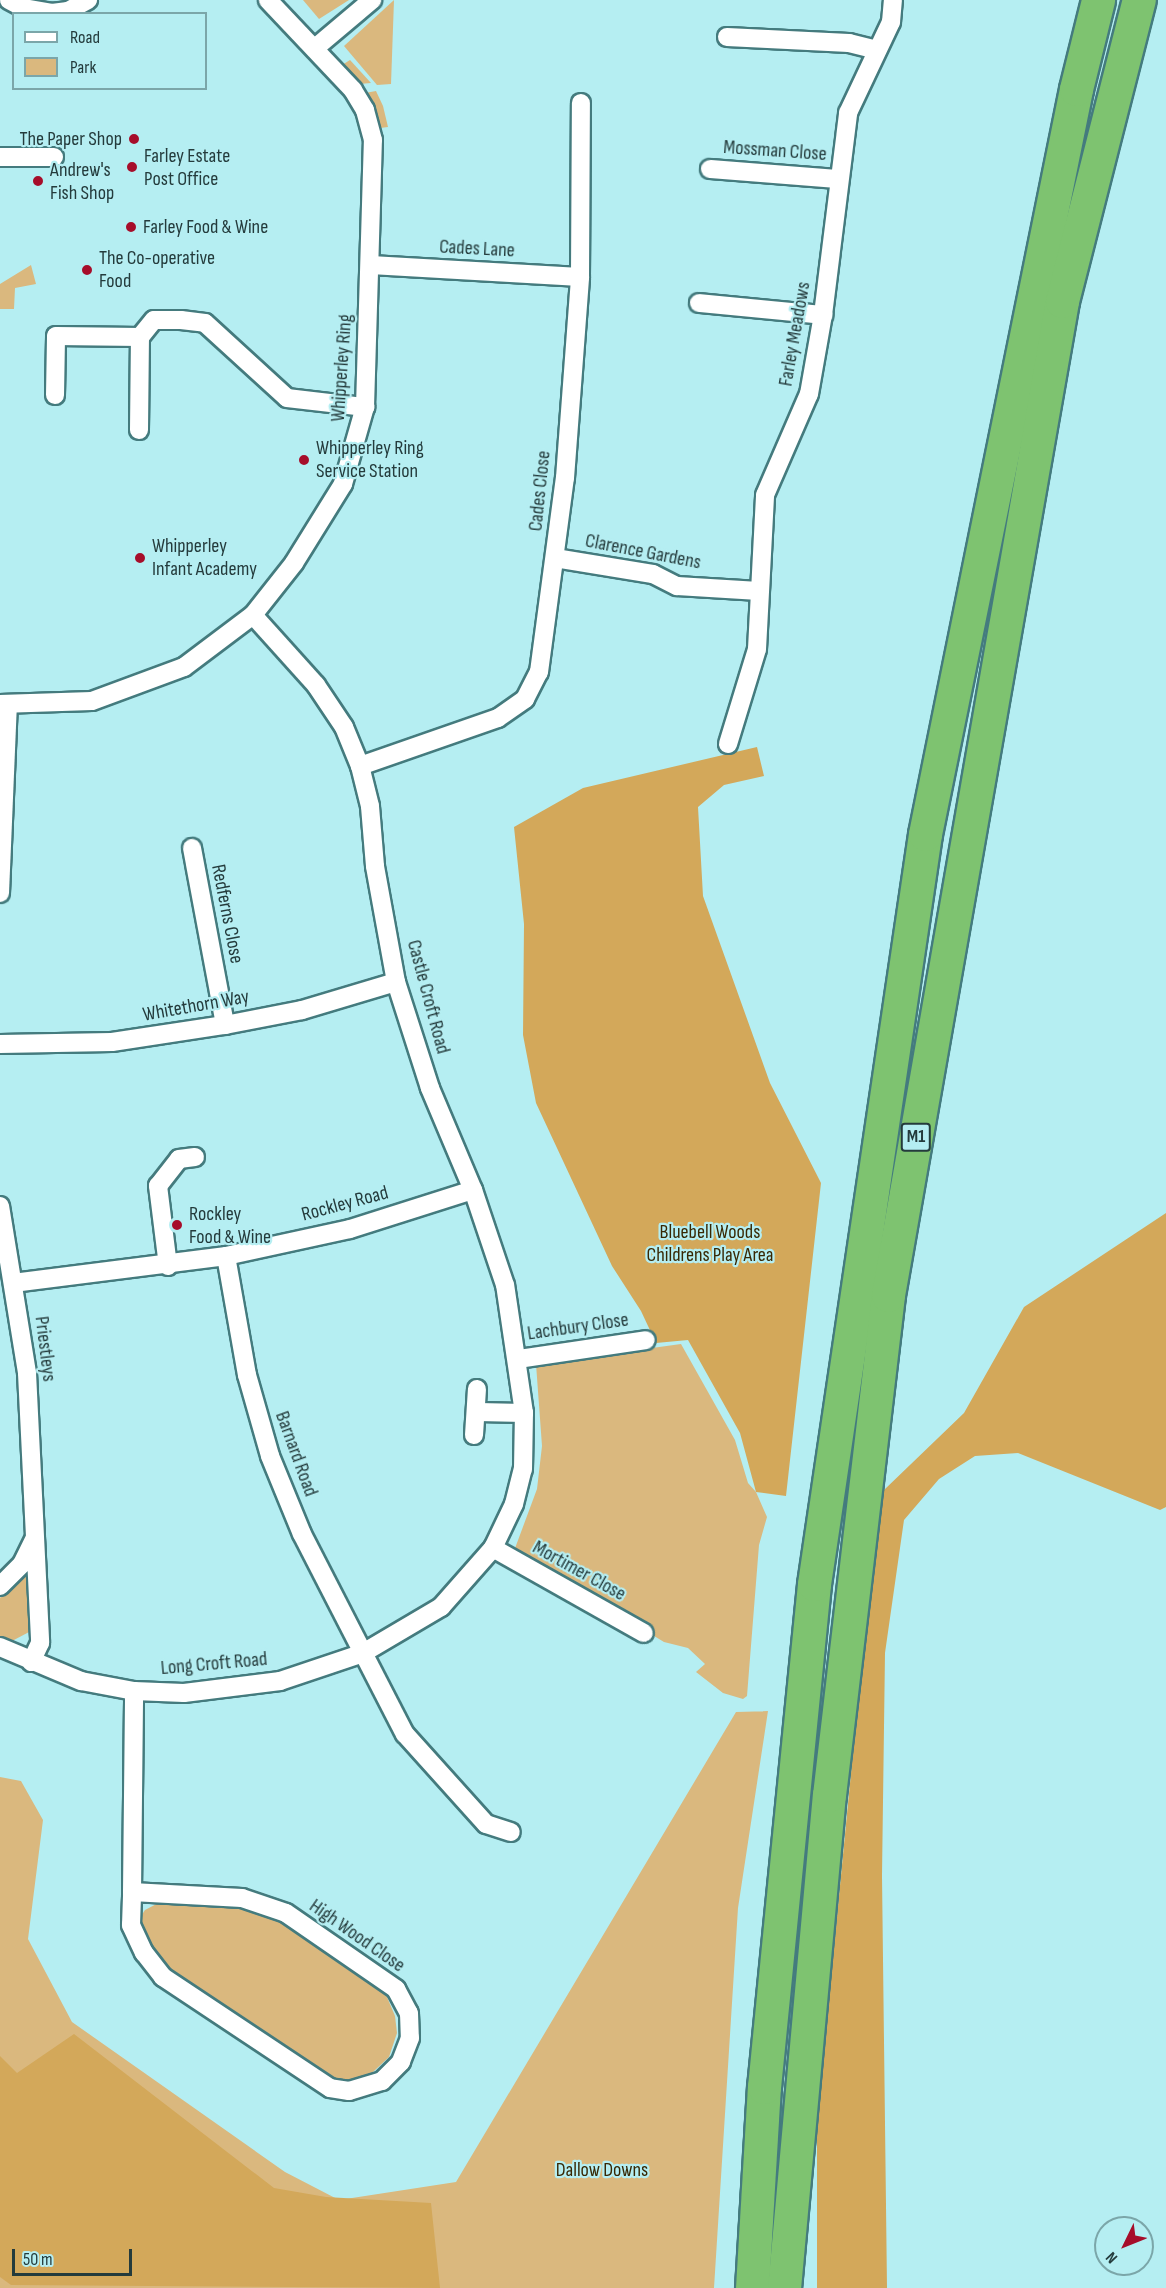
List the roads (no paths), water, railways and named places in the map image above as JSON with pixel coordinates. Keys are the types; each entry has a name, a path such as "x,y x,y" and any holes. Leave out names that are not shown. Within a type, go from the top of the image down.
{"highway":[{"name":"M1","path":"752,2288 764,2087 814,1584 923,845 1074,100 1098,0"},
{"name":"M1","path":"784,2288 829,1795 888,1295 1062,301 1139,0"}],"street":[{"path":"9,0 24,8 46,12"},
{"path":"60,12 68,11 88,0"},
{"name":"Whipperley Ring","path":"4,705 102,697 184,667 253,615 294,563 343,484 365,407 371,265 370,126 360,100 315,48 268,0"},
{"path":"315,48 372,0"},
{"name":"Farley Meadows","path":"728,744 757,649 765,495 809,394 823,315 838,179 848,113 891,22 893,0"},
{"path":"727,37 849,43 877,50"},
{"name":"Cades Close","path":"360,766 498,718 525,699 539,672 555,558 580,277 581,104"},
{"path":"0,157 54,157"},
{"name":"Mossman Close","path":"710,169 838,179"},
{"name":"Cades Lane","path":"371,265 580,277"},
{"path":"699,303 823,315"},
{"path":"139,430 140,337 154,321 205,323 287,398 365,407"},
{"path":"55,395 56,336 140,337"},
{"name":"Clarence Gardens","path":"555,558 653,574 677,586 759,591"},
{"name":"Castle Croft Road","path":"253,615 316,685 344,727 360,766 370,806 375,866 396,982 430,1088 473,1190 505,1285 518,1359 524,1413 523,1469 514,1504 493,1548 441,1607 363,1653"},
{"path":"0,893 4,705"},
{"name":"Redferns Close","path":"192,848 225,1024"},
{"name":"Whitethorn Way","path":"0,1044 112,1042 302,1010 396,982"},
{"path":"168,1266 158,1186 179,1159 195,1156"},
{"name":"Rockley Road","path":"13,1283 168,1266 226,1256 350,1229 473,1190"},
{"name":"Priestleys","path":"0,1206 27,1373 40,1643 31,1662"},
{"name":"Barnard Road","path":"226,1256 247,1375 270,1456 302,1534 405,1734 486,1824 511,1832"},
{"name":"Lachbury Close","path":"518,1359 646,1340"},
{"path":"474,1435 478,1412 477,1389"},
{"path":"478,1412 524,1413"},
{"name":"Priestleys","path":"0,1586 22,1564 36,1534"},
{"name":"Mortimer Close","path":"493,1548 644,1633"},
{"name":"Long Croft Road","path":"0,1647 31,1662 81,1681 134,1691 184,1693 280,1681 363,1653"},
{"name":"High Wood Close","path":"132,1892 242,1898 286,1913 396,1989 409,2013 410,2038 401,2062 382,2081 350,2091 330,2088 163,1977 144,1953 131,1925 134,1691"}],"place":[{"name":"The Paper Shop","path":"134,139"},
{"name":"Farley Estate Post Office","path":"132,167"},
{"name":"Andrew's Fish Shop","path":"38,181"},
{"name":"Farley Food & Wine","path":"131,227"},
{"name":"The Co-operative Food","path":"87,270"},
{"name":"Whipperley Ring Service Station","path":"304,460"},
{"name":"Whipperley Infant Academy","path":"140,558"},
{"name":"Rockley Food & Wine","path":"177,1225"}],"park label":[{"name":"Bluebell Woods Childrens Play Area","path":"710,1244"},
{"name":"Dallow Downs","path":"602,2170"}]}
